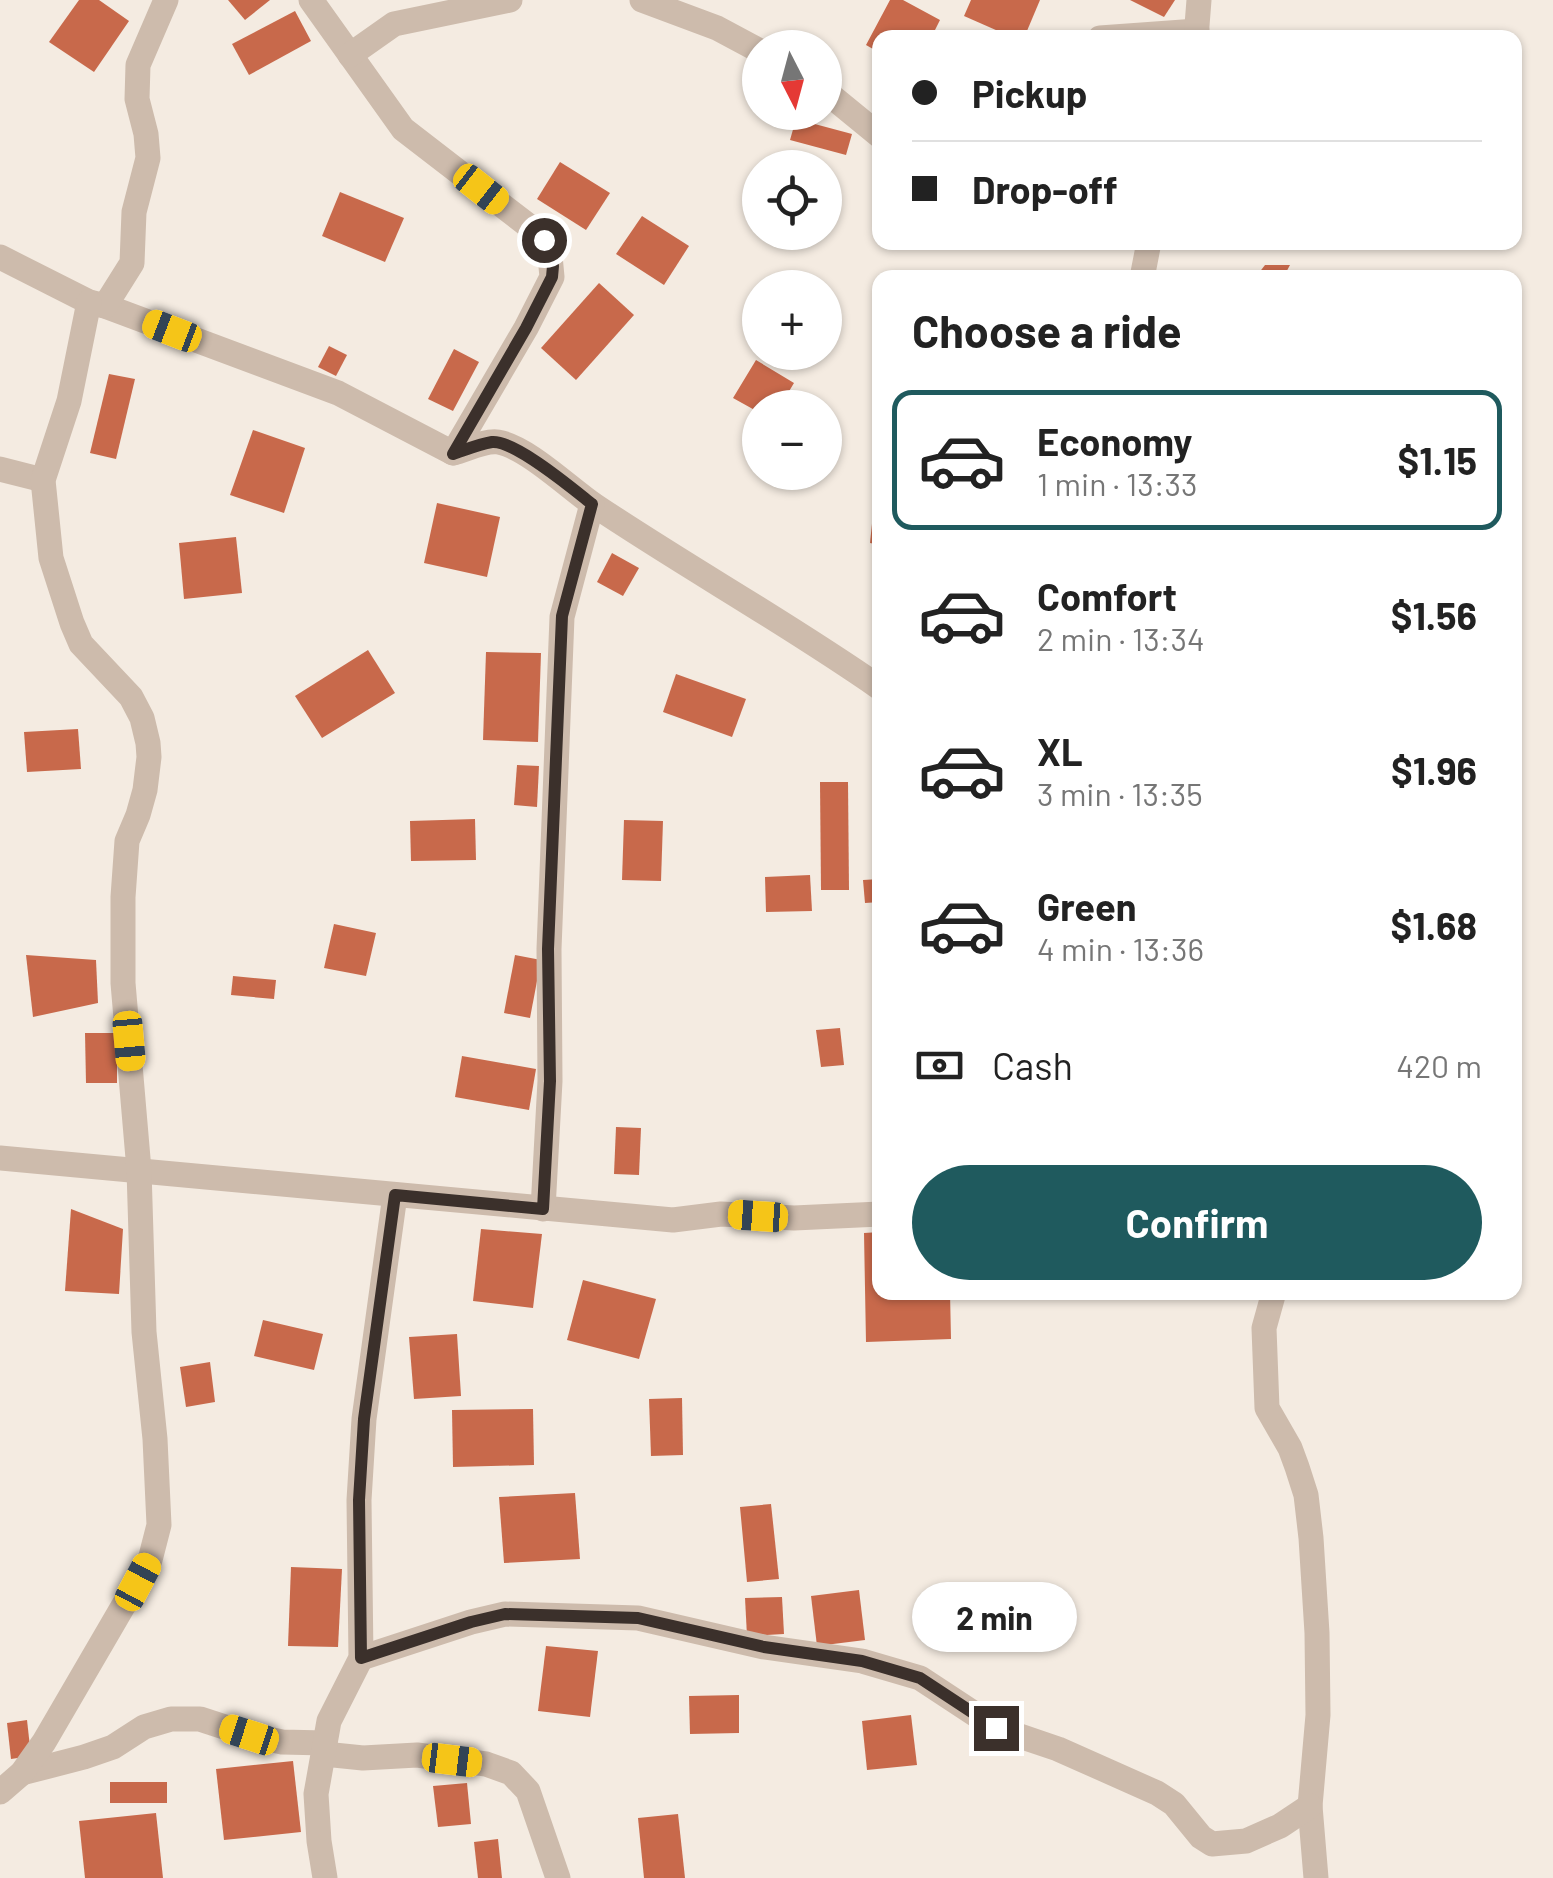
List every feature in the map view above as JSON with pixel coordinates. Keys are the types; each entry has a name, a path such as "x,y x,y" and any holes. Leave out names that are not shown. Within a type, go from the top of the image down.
{"street":[{"path":"0,1792 22,1772 44,1742 150,1560 160,1525 156,1439 144,1332 139,1170 124,983 127,841 138,815 150,758 142,718 131,697 82,644 72,624 52,558 42,480 97,304 132,263 134,212 148,158 137,99 138,65 166,0"},
{"path":"311,0 402,128 534,230 544,240 550,256 552,277 453,454"},
{"path":"350,54 394,24 510,0"},
{"path":"642,0 742,41"},
{"path":"1197,30 1200,0"},
{"path":"842,105 872,129"},
{"path":"0,256 97,304 338,394 453,454 495,442 508,446 872,682"},
{"path":"0,469 42,480"},
{"path":"543,1209 550,1081 548,949 562,616 592,504"},
{"path":"0,1158 673,1220 721,1214 794,1218 872,1214"},
{"path":"325,1878 316,1794 329,1720 361,1658 359,1500 364,1419 395,1195"},
{"path":"1272,1300 1264,1328 1267,1408 1297,1466 1306,1495 1311,1538 1318,1715 1310,1806 1316,1878"},
{"path":"361,1658 505,1614 638,1618 764,1647 862,1661 920,1678 996,1728 1058,1749 1157,1794 1174,1804 1201,1837 1212,1844 1246,1842 1310,1806"},
{"path":"22,1772 113,1747 144,1727 171,1719 200,1719 249,1735 363,1758 418,1755 486,1764 511,1773 528,1792 558,1878"}],"building":[{"path":"79,0 99,0 129,21 94,72 49,42"},
{"path":"228,0 270,0 245,20"},
{"path":"890,0 903,0 940,20 935,30 874,30"},
{"path":"971,0 1040,0 1027,30 996,30 964,16"},
{"path":"1130,0 1175,0 1164,17"},
{"path":"295,11 311,41 249,75 232,44"},
{"path":"793,130 852,134 846,155 842,150 790,140"},
{"path":"560,162 610,193 586,230 537,199"},
{"path":"340,192 404,218 385,262 322,236"},
{"path":"642,216 689,246 664,285 616,254"},
{"path":"1265,265 1290,265 1287,270 1261,270"},
{"path":"599,283 634,315 576,380 541,348"},
{"path":"329,346 347,355 336,376 318,367"},
{"path":"454,349 479,362 453,411 428,399"},
{"path":"750,370 773,370 794,383 790,390 742,390 742,403 733,398"},
{"path":"109,374 135,379 116,459 90,453"},
{"path":"253,430 305,448 284,513 230,495"},
{"path":"437,503 500,517 487,577 424,563"},
{"path":"236,537 242,593 184,599 179,543"},
{"path":"612,553 639,568 623,596 597,582"},
{"path":"368,650 395,693 322,738 295,696"},
{"path":"486,652 541,653 538,742 483,740"},
{"path":"676,674 746,699 732,737 663,712"},
{"path":"78,729 81,769 27,772 24,732"},
{"path":"517,765 539,766 537,807 514,805"},
{"path":"820,782 848,782 849,890 821,890"},
{"path":"475,819 476,860 411,861 410,821"},
{"path":"624,820 663,821 661,881 622,880"},
{"path":"810,875 812,911 766,912 765,877"},
{"path":"872,879 872,903 865,903 863,880"},
{"path":"334,924 376,933 366,976 324,968"},
{"path":"26,955 96,960 98,1003 33,1017"},
{"path":"515,955 541,960 530,1018 504,1013"},
{"path":"233,976 276,980 274,999 231,995"},
{"path":"840,1028 844,1065 821,1067 816,1030"},
{"path":"85,1033 117,1033 117,1083 86,1083"},
{"path":"462,1056 536,1069 529,1110 455,1097"},
{"path":"616,1127 641,1128 639,1175 614,1174"},
{"path":"71,1209 123,1229 119,1294 65,1291"},
{"path":"481,1229 542,1234 533,1308 473,1301"},
{"path":"872,1232 872,1300 950,1300 951,1339 866,1342 864,1233"},
{"path":"583,1280 656,1299 639,1359 567,1340"},
{"path":"263,1320 323,1334 314,1370 254,1356"},
{"path":"457,1334 461,1396 414,1399 409,1337"},
{"path":"210,1362 215,1402 186,1407 180,1367"},
{"path":"682,1398 683,1455 651,1456 649,1399"},
{"path":"533,1409 534,1465 453,1467 452,1410"},
{"path":"575,1493 580,1559 504,1563 499,1497"},
{"path":"771,1504 779,1579 747,1582 740,1507"},
{"path":"291,1567 342,1569 338,1647 288,1646"},
{"path":"859,1590 865,1640 817,1646 811,1596"},
{"path":"782,1597 784,1634 747,1636 745,1598"},
{"path":"546,1646 598,1651 590,1717 538,1711"},
{"path":"739,1695 739,1733 690,1734 689,1696"},
{"path":"911,1715 917,1765 867,1770 862,1721"},
{"path":"27,1720 31,1756 11,1759 7,1723"},
{"path":"293,1761 301,1832 224,1840 216,1769"},
{"path":"110,1782 167,1782 167,1803 110,1803"},
{"path":"467,1783 471,1824 438,1827 433,1786"},
{"path":"156,1813 163,1878 85,1878 79,1821"},
{"path":"678,1814 685,1878 644,1878 638,1818"},
{"path":"498,1839 502,1878 478,1878 474,1842"}],"route":[{"path":"544,240 553,266 552,277 453,454 495,442 508,446 592,504 562,616 548,949 550,1081 543,1209 395,1195 364,1419 359,1500 361,1658 505,1614 638,1618 764,1647 862,1661 920,1678 996,1728"}]}
